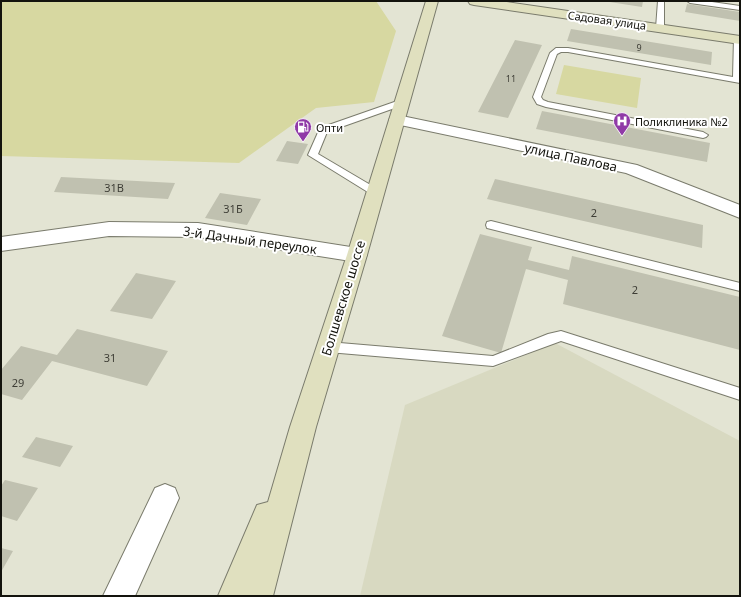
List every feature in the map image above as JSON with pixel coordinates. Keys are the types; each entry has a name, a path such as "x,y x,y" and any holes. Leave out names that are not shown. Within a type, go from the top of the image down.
{"main road":[{"name":"Болшевское шоссе","path":"257,596 303,427 357,255 432,1"},
{"name":"Садовая улица","path":"474,1 496,3 739,40"},
{"path":"234,596 303,427"}],"street":[{"name":"улица Павлова","path":"397,120 631,169 740,212"},
{"name":"3-й Дачный переулок","path":"1,244 109,228 198,230 357,255"},
{"path":"119,596 165,498"}],"lane":[{"path":"660,28 661,1"},
{"path":"690,1 740,8"},
{"path":"703,135 546,104 540,102 537,97 554,53 559,50 568,50 739,80 739,40"},
{"path":"375,192 313,155 324,130 402,102"},
{"path":"491,225 740,287"},
{"path":"328,347 493,361 552,338 561,336 740,394"}],"shaded area":[{"path":"555,343 740,441 740,596 360,596 405,405"}],"green space":[{"path":"1,1 376,1 396,31 374,102 316,108 239,163 1,156"},
{"path":"564,65 641,78 637,108 556,94"}],"building":[{"path":"603,1 643,1 642,7"},
{"path":"687,4 740,12 740,21 685,12"},
{"path":"571,29 712,52 711,65 567,41"},
{"path":"515,40 542,45 508,118 478,112"},
{"path":"542,111 710,143 707,162 536,129"},
{"path":"287,141 308,144 298,164 276,161"},
{"path":"61,177 175,183 168,199 54,192"},
{"path":"495,179 703,225 702,248 487,199"},
{"path":"220,193 261,199 247,225 205,218"},
{"path":"480,234 532,247 528,260 569,270 572,256 740,297 740,350 563,304 568,280 526,269 501,353 442,336"},
{"path":"136,273 176,281 152,319 110,311"},
{"path":"77,329 168,351 147,386 52,361 22,400 1,394 1,370 21,346 57,355"},
{"path":"36,437 73,446 60,467 22,457"},
{"path":"5,480 38,488 17,521 1,516 1,486"},
{"path":"1,548 13,551 1,572"}],"place":[{"name":"Поликлиника №2","path":"622,136"},
{"name":"Опти","path":"303,142"}]}
